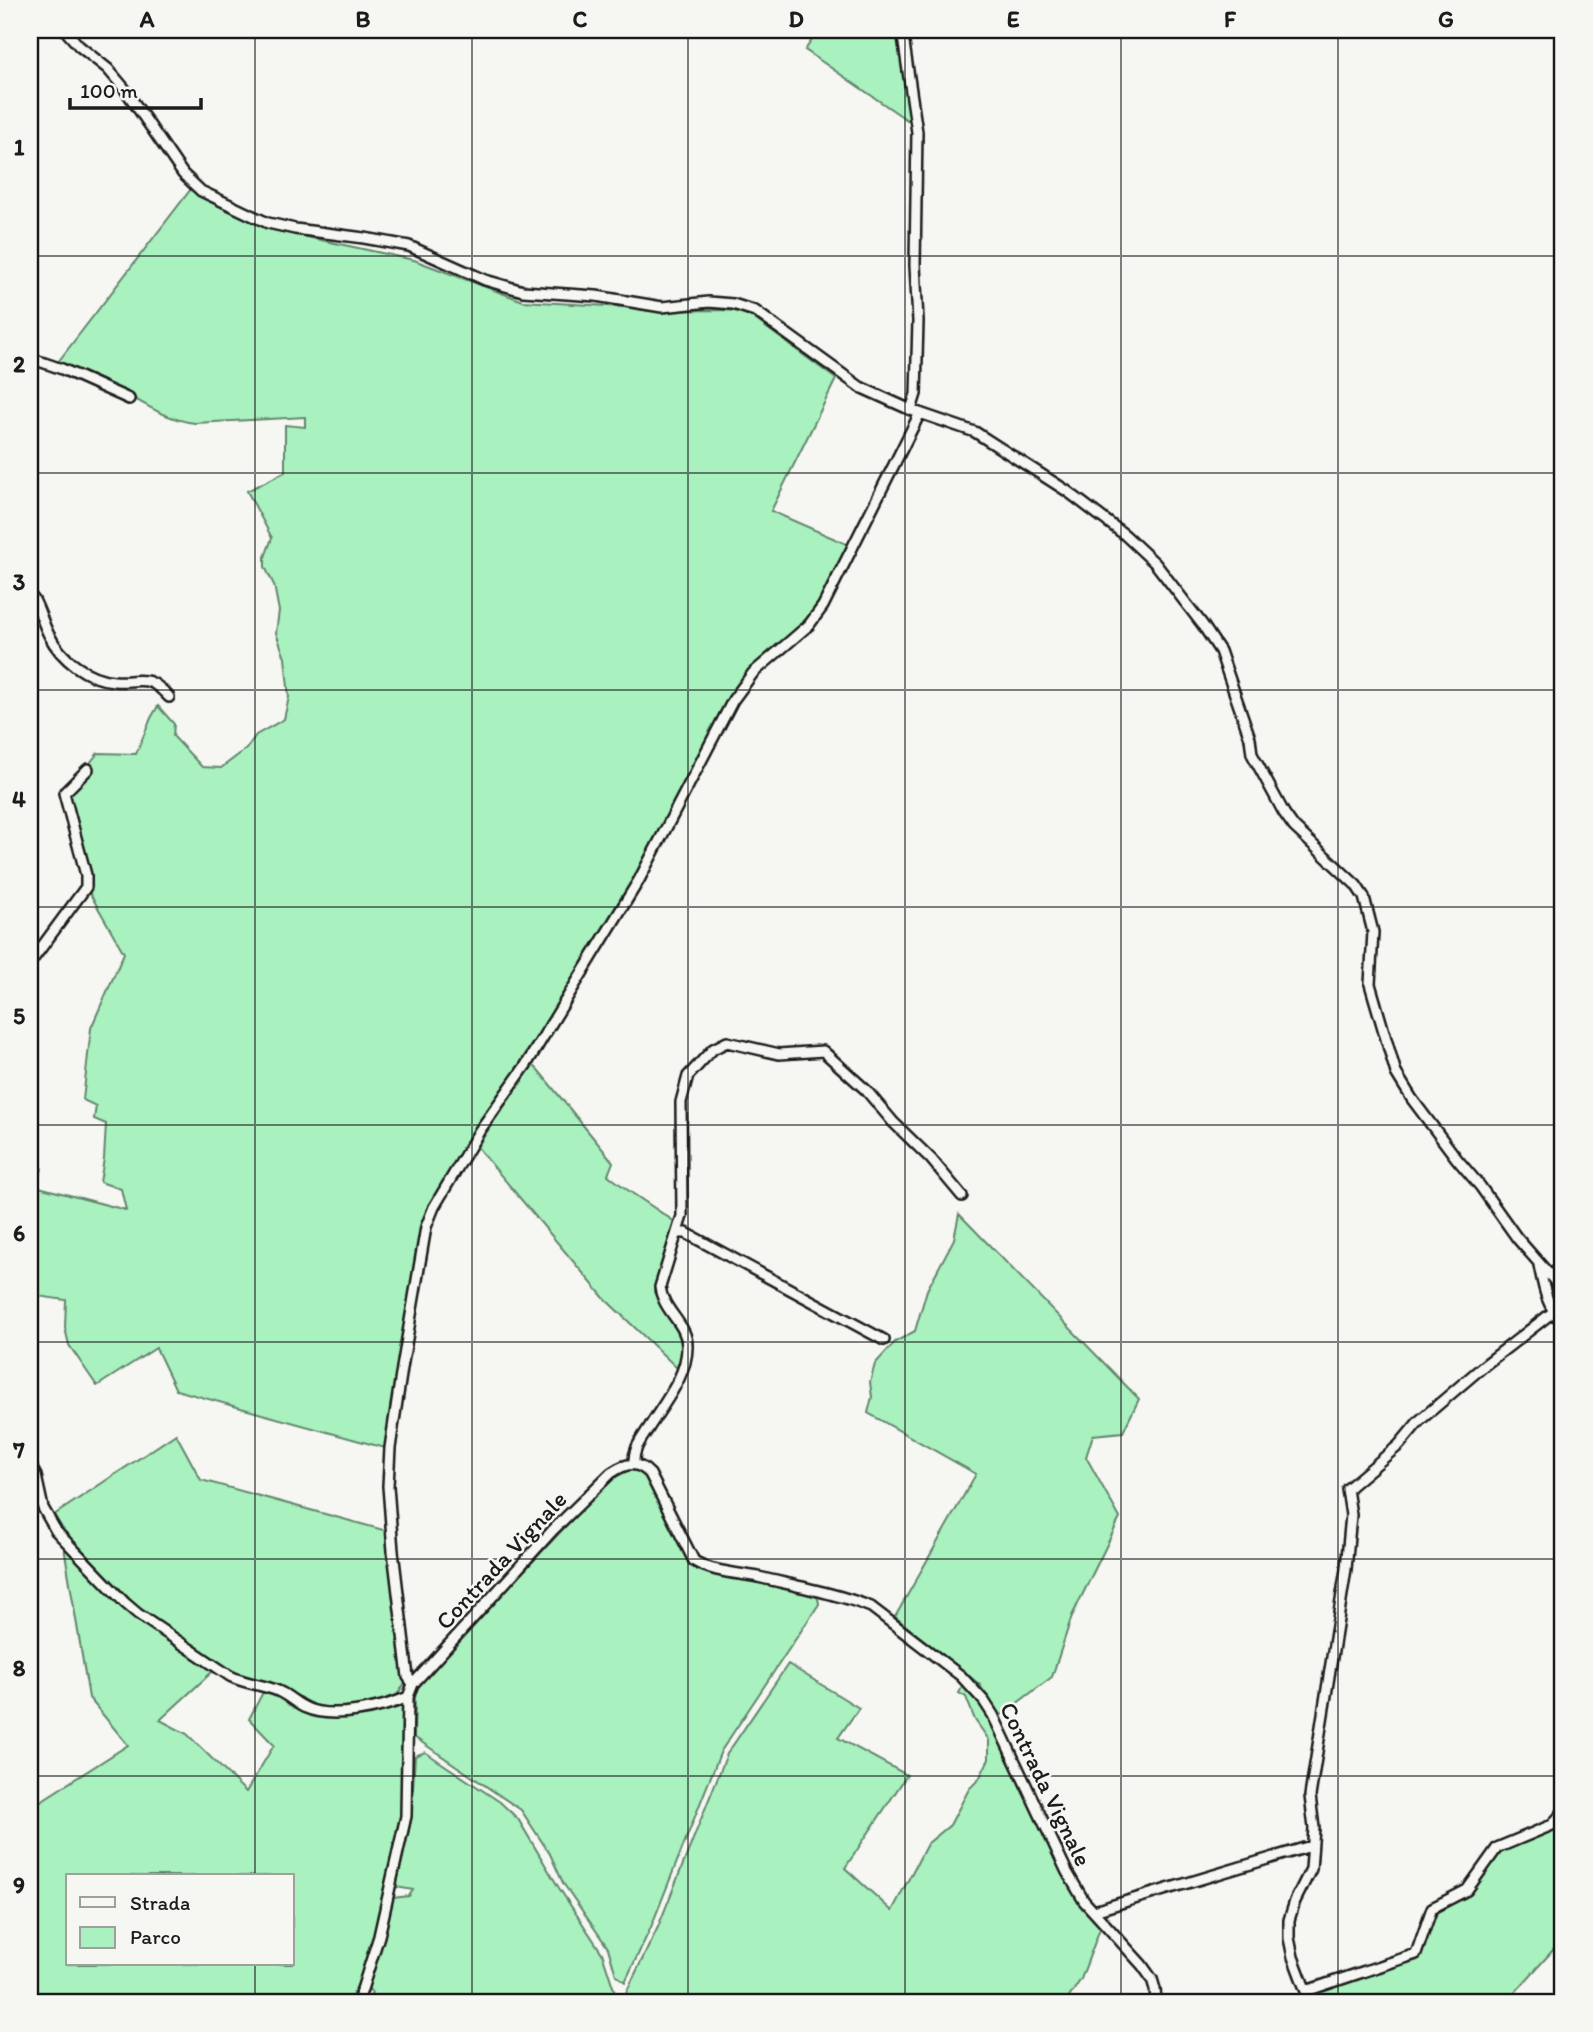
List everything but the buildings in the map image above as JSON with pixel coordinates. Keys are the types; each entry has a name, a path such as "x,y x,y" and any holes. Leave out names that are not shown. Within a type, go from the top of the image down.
{"street":[{"path":"65,30 79,46 108,69 124,88 183,174 201,191 268,223 409,246 485,280 523,291 596,296 662,307 709,302 733,304 755,311 860,387 916,412 975,432 1097,513 1125,535 1155,563 1220,651 1250,738 1252,754 1284,813 1294,827 1356,885 1364,897 1373,932 1370,984 1396,1073 1457,1159 1563,1294"},
{"path":"413,1684 408,1677 388,1486 390,1448 402,1368 424,1240 434,1207 480,1130 541,1042 639,880 733,700 753,673 809,625 823,606 916,412 917,132 902,30"},
{"path":"30,358 129,399"},
{"path":"30,595 54,644 84,672 114,681 147,681 169,697"},
{"path":"30,963 86,887 86,875 64,793 88,769"},
{"path":"634,1463 635,1449 675,1386 686,1357 686,1335 668,1310 660,1287 683,1206 680,1110 685,1084 688,1076 713,1049 727,1042 779,1054 823,1051 866,1090 962,1196"},
{"path":"677,1233 686,1233 884,1340"},
{"path":"1539,1264 1546,1297 1553,1312 1563,1323"},
{"path":"1554,1280 1563,1266"},
{"path":"1310,2002 1293,1957 1289,1920 1311,1869 1314,1828 1310,1796 1346,1569 1351,1515 1347,1489 1399,1446 1419,1421 1553,1312"},
{"path":"30,1463 36,1476 43,1508 63,1539 138,1614 230,1676 282,1692 303,1707 320,1713 340,1713 388,1705 408,1697 406,1816 379,1936 358,2002"},
{"name":"Contrada Vignale","path":"408,1697 422,1672 572,1511 611,1473 621,1466 634,1463 650,1474 694,1561 702,1566 871,1606 973,1687 993,1715 1084,1901 1152,1979 1156,2002"},
{"path":"1306,1991 1416,1954 1432,1908 1467,1890 1497,1848 1552,1825 1563,1812"},
{"path":"1094,1911 1311,1846"}],"green space":[{"path":"819,30 897,30 911,119 907,120 805,50"},
{"path":"191,189 265,228 414,260 523,301 650,311 737,311 752,317 836,379 771,511 849,545 821,601 806,619 741,681 624,897 554,1013 448,1176 423,1227 385,1448 176,1390 156,1348 97,1386 69,1345 65,1328 66,1300 30,1295 30,1153 42,1169 35,1186 126,1210 121,1189 100,1182 106,1124 94,1119 96,1106 83,1100 91,1028 124,953 89,892 89,875 68,794 93,768 90,763 98,753 136,754 158,706 174,724 173,736 202,767 221,768 246,749 256,735 284,719 289,697 285,658 276,633 279,611 274,585 265,567 265,557 272,538 247,491 285,472 285,425 305,427 305,417 195,423 183,421 150,408 103,381 58,362"},
{"path":"532,1064 613,1162 608,1175 675,1222 654,1292 664,1312 683,1337 684,1357 680,1371 604,1298 477,1147"},
{"path":"959,1214 1139,1399 1123,1432 1093,1435 1086,1457 1120,1518 1072,1616 1052,1677 1000,1716 979,1684 895,1617 976,1474 868,1413 872,1397 870,1382 875,1364 895,1342 915,1331 927,1290 954,1239"},
{"path":"176,1434 201,1480 387,1531 405,1683 397,1695 384,1703 324,1709 304,1704 283,1688 232,1674 141,1611 64,1531 54,1515"},
{"path":"635,1468 648,1477 688,1560 694,1567 811,1594 818,1598 819,1604 721,1751 651,1927 625,1982 616,1975 608,1948 563,1883 550,1854 521,1810 414,1737 417,1685 610,1479 626,1469"},
{"path":"64,1547 135,1617 213,1671 160,1720 187,1734 246,1792 274,1745 249,1719 263,1692 317,1716 339,1716 395,1705 403,1706 403,1798 400,1831 375,1931 358,1984 349,2002 30,2002 30,1808 128,1745 89,1698"},
{"path":"788,1664 859,1708 838,1738 907,1775 845,1868 892,1911 927,1844 950,1825 989,1759 989,1740 975,1720 966,1697 959,1693 963,1685 978,1700 991,1720 1065,1879 1081,1904 1102,1923 1081,1979 1066,2002 625,2002 624,1997 658,1927 727,1754"},
{"path":"425,1752 500,1802 518,1819 602,1953 618,2002 363,2002 365,1997 370,1997 372,1993 367,1986 393,1898 409,1896 413,1890 396,1887 411,1820 415,1756"},
{"path":"1563,1817 1563,1939 1509,1999 1517,2002 1316,2002 1313,1995 1419,1956 1436,1911 1471,1891 1500,1848"}]}
